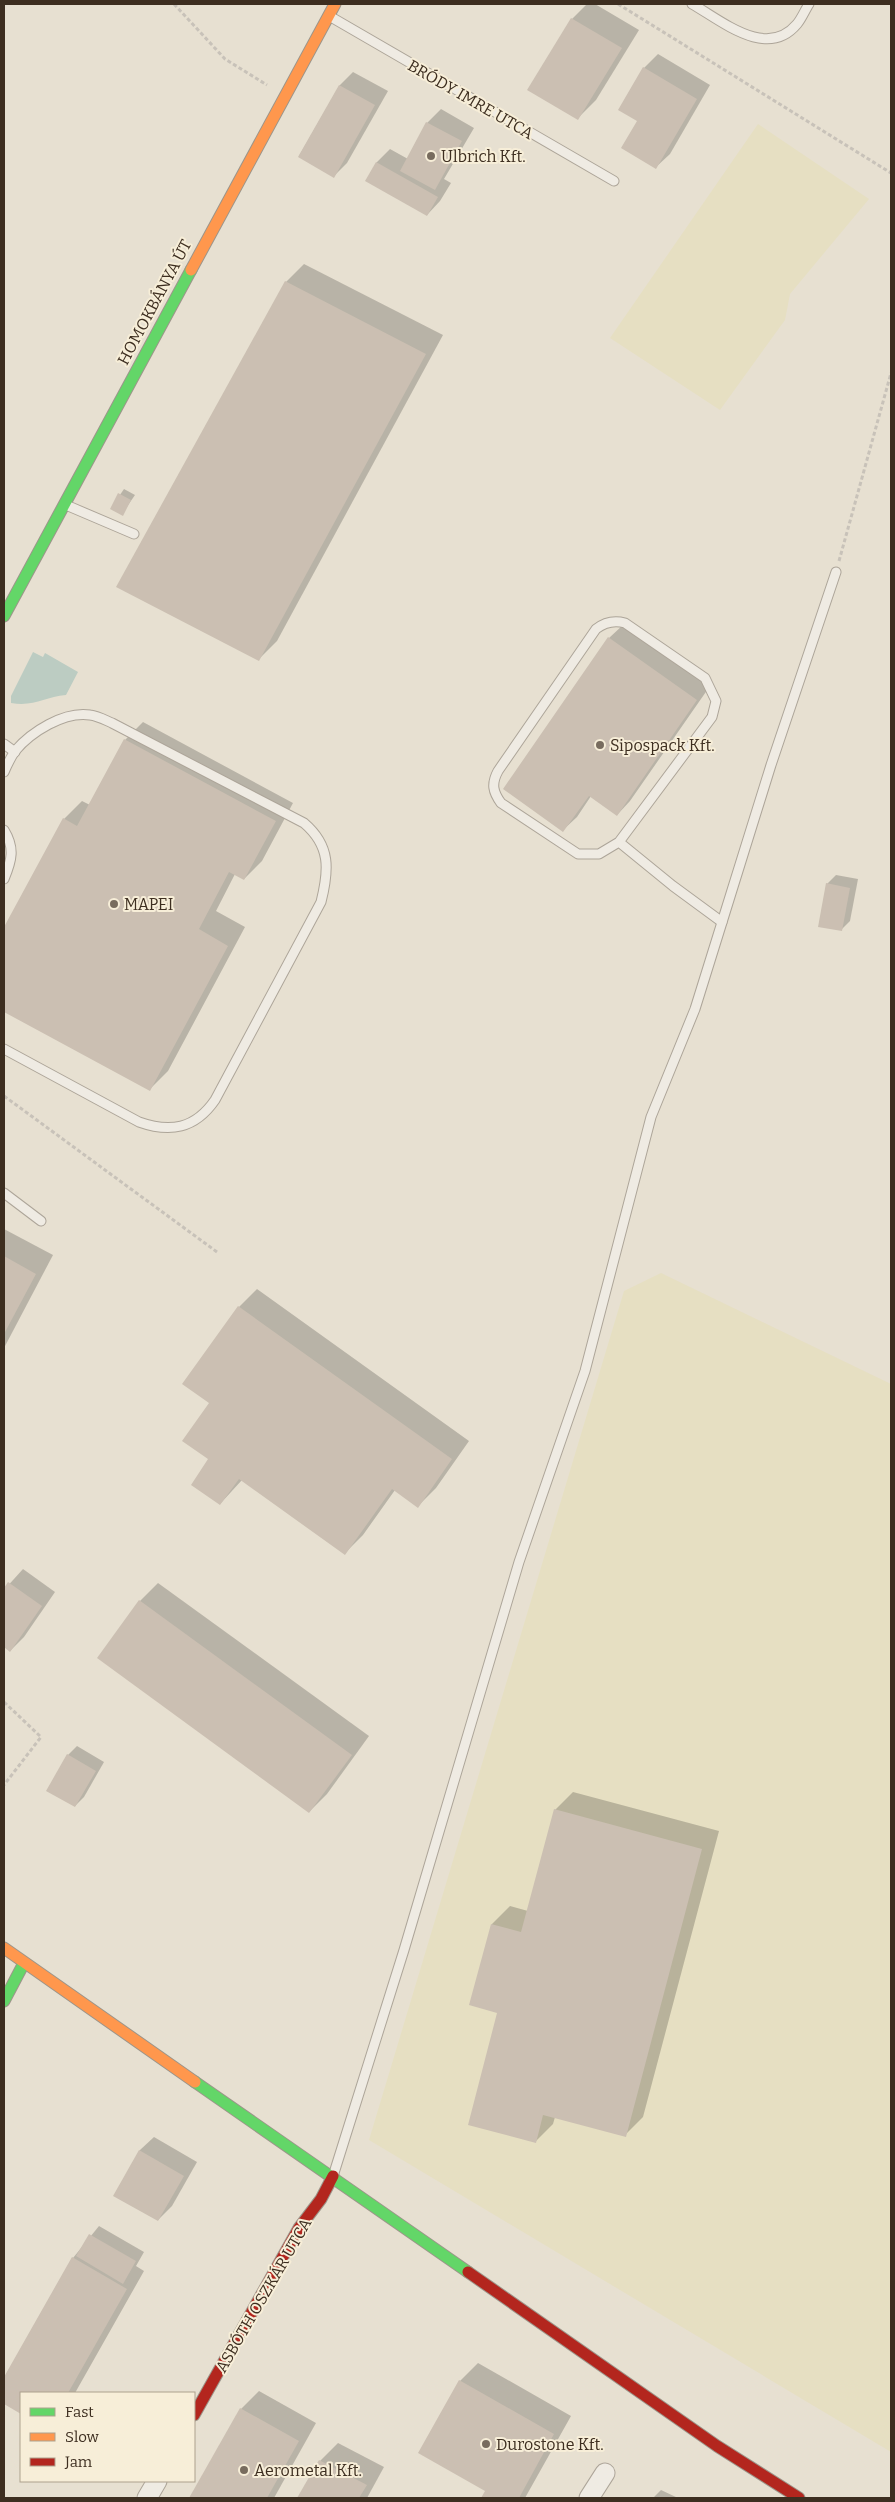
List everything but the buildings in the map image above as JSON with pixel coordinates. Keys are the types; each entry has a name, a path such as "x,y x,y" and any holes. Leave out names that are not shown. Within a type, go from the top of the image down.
{"street":[{"name":"HOMOKBÁNYA ÚT","path":"4,616 284,95 335,4"},
{"path":"4,1948 717,2446 799,2498"},
{"path":"4,2001 24,1963"},
{"name":"ASBÓTH OSZKÁR UTCA","path":"195,2413 299,2228 320,2199 333,2176"},
{"path":"589,2498 605,2473"},
{"path":"147,2498 155,2482"}],"lane":[{"path":"692,4 750,38 764,40 780,37 797,24 809,4"},
{"name":"BRÓDY IMRE UTCA","path":"329,16 614,182"},
{"path":"64,504 134,534"},
{"path":"333,2176 404,1950 519,1562 585,1371 651,1116 695,1009 771,766 836,572"},
{"path":"617,621 625,623 705,678 716,701 712,717 619,842 610,850 600,854 578,854 501,803 493,786 498,771 596,629 602,625 617,621"},
{"path":"4,772 15,752 33,734 56,721 70,717 90,715 112,723 304,822 315,832 322,846 328,874 321,902 215,1100 209,1109 195,1121 170,1129 157,1128 139,1122 4,1049"},
{"path":"4,744 15,752"},
{"path":"4,830 11,842 12,854 4,879"},
{"path":"619,842 673,886 722,922"},
{"path":"4,1193 42,1221"}],"path":[{"path":"174,4 225,59 284,95"},
{"path":"618,4 891,173"},
{"path":"836,572 891,373"},
{"path":"4,1096 217,1252"},
{"path":"4,1702 41,1737 4,1785"}],"shaded area":[{"path":"758,124 869,199 790,294 785,320 720,410 610,338"},
{"path":"33,652 43,657 45,653 78,672 66,695 33,703 11,703 11,696"},
{"path":"661,1273 891,1384 891,2452 369,2140 624,1291"}],"traffic: fast":[{"path":"4,616 191,270"},
{"path":"4,2001 24,1963"},
{"path":"195,2082 468,2272"}],"traffic: slow":[{"path":"191,270 335,4"},
{"path":"4,1948 195,2082"}],"traffic: jam":[{"path":"195,2413 299,2228 321,2199 333,2176"},
{"path":"468,2272 717,2446 799,2498"}],"place":[{"name":"Ulbrich Kft.","path":"431,156"},
{"name":"Sipospack Kft.","path":"600,745"},
{"name":"MAPEI","path":"114,904"},
{"name":"Durostone Kft.","path":"486,2444"},
{"name":"Aerometal Kft.","path":"244,2470"}]}
